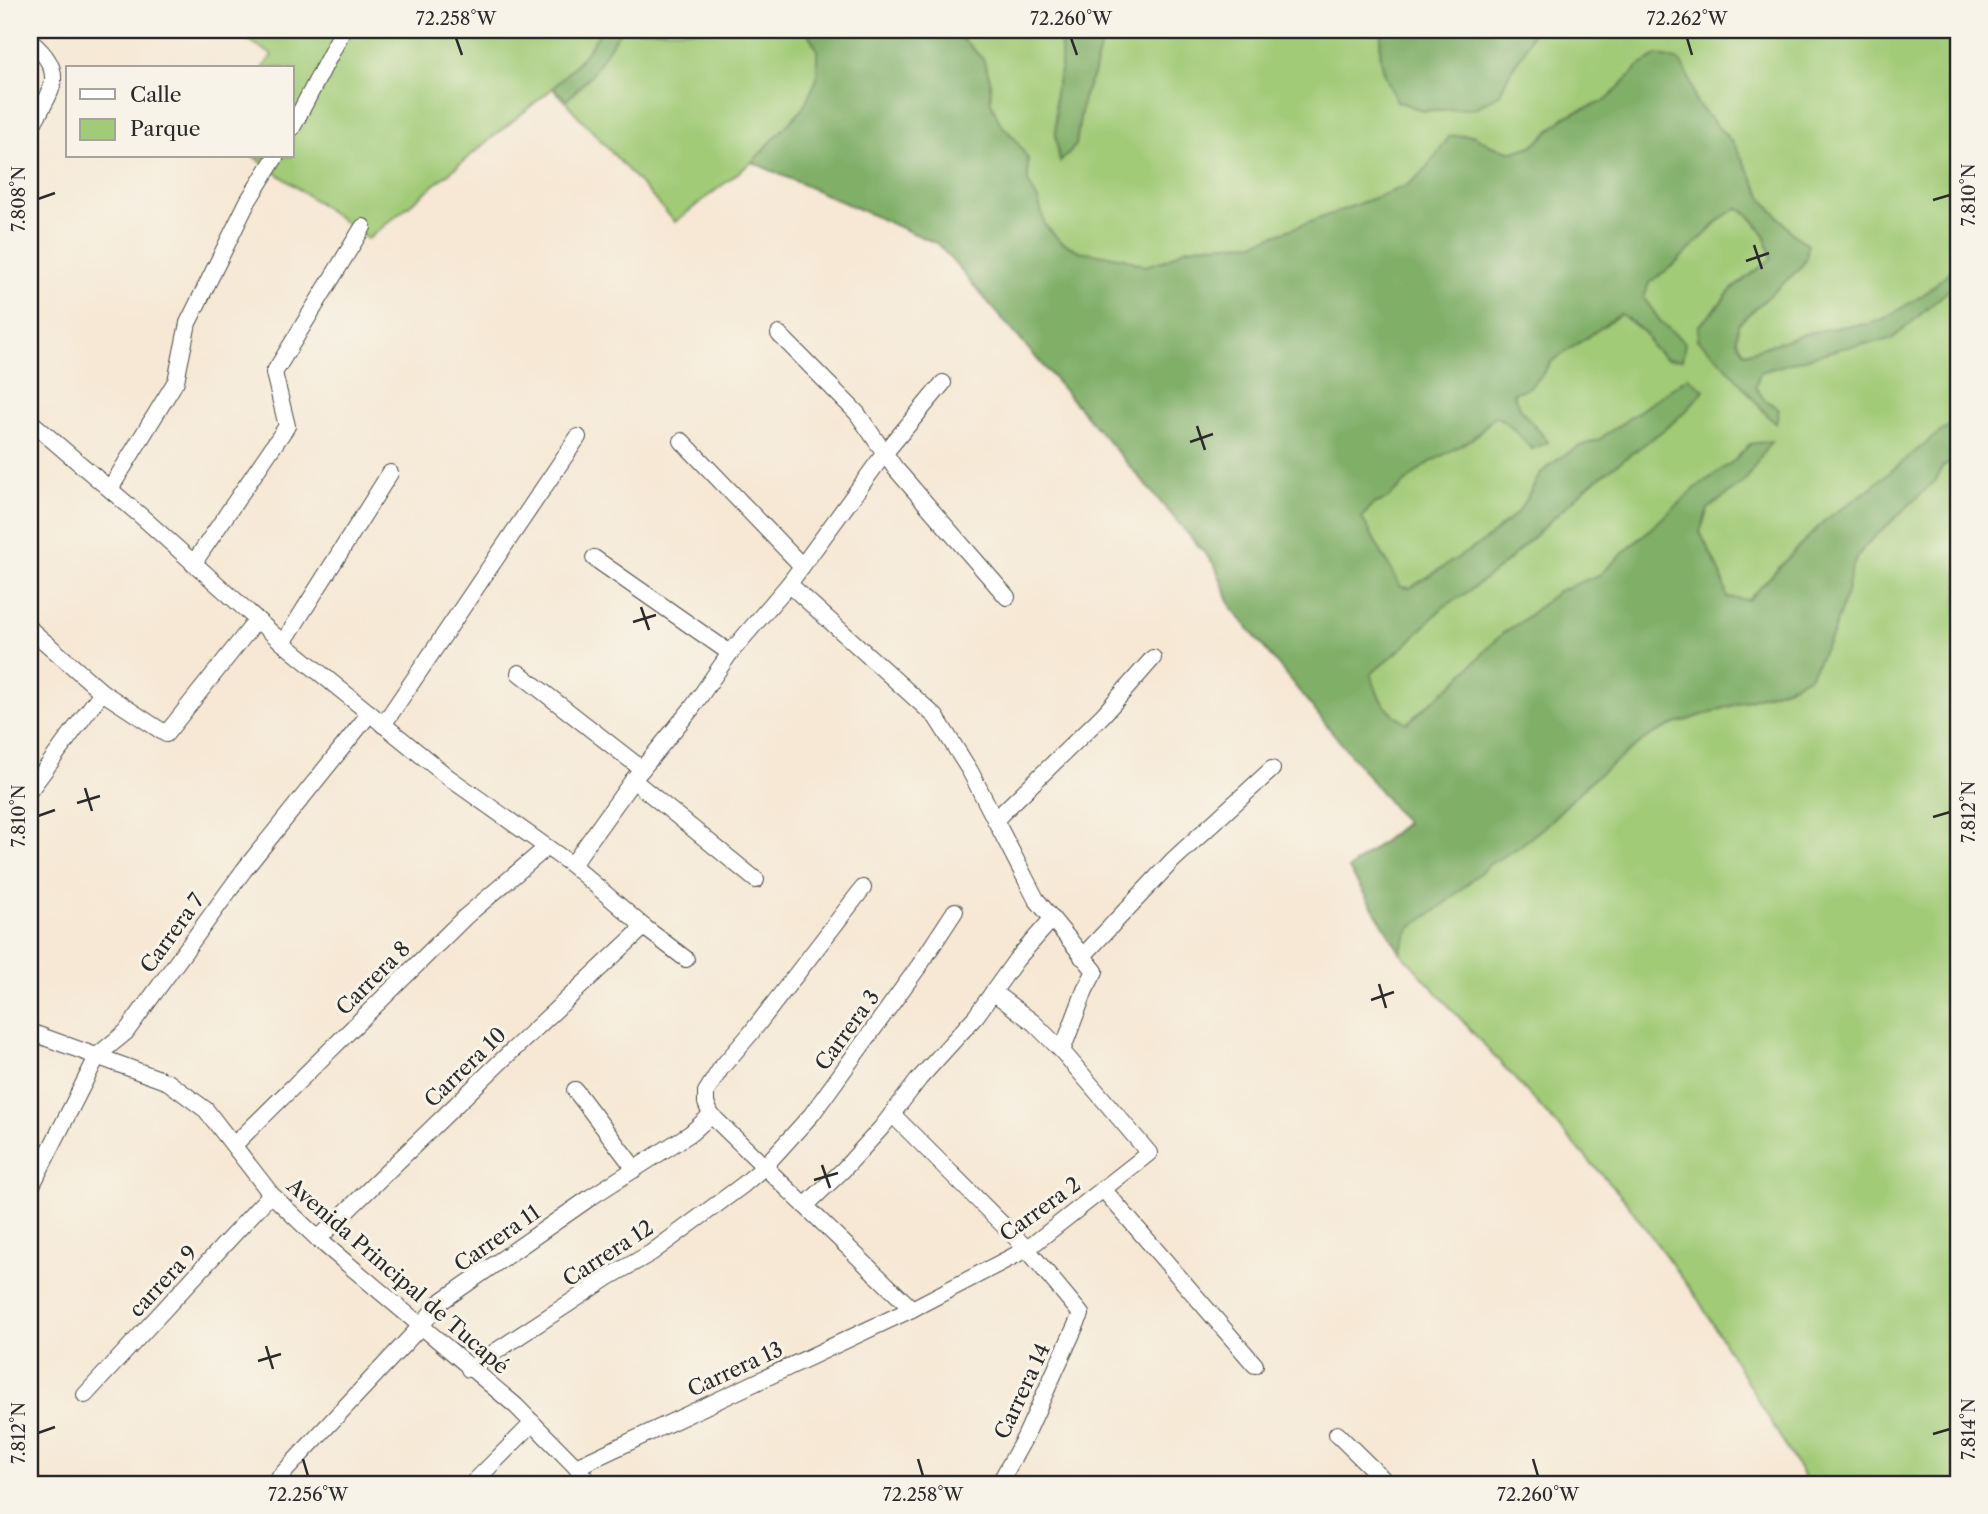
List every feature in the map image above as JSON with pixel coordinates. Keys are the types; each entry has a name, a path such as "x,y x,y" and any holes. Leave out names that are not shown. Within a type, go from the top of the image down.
{"street":[{"path":"294,124 343,30"},
{"path":"30,41 43,52 54,74 52,87 30,129"},
{"path":"110,489 176,382 188,323 248,201 275,158"},
{"path":"194,564 287,426 274,373 363,227"},
{"path":"779,334 857,413 884,454 1007,597"},
{"path":"572,865 637,774 692,708 730,653 789,584 884,454 943,383"},
{"path":"30,421 256,621 447,778 572,865 644,928 686,959"},
{"path":"383,725 578,437"},
{"path":"682,441 802,566"},
{"path":"283,643 390,472"},
{"path":"594,558 730,653"},
{"path":"789,584 936,717 970,772 1037,899 1095,971 1062,1051 1034,1023 993,992"},
{"path":"30,629 102,692 166,734 256,621"},
{"path":"995,820 1103,715 1153,658"},
{"path":"519,673 756,880"},
{"path":"30,790 102,692"},
{"name":"Carrera 7","path":"30,1189 98,1055 126,1032 244,870 370,713"},
{"path":"1082,957 1172,860 1272,769"},
{"name":"Carrera 8","path":"235,1144 465,917 545,848"},
{"path":"863,888 721,1068 706,1092 706,1103 711,1115 912,1309"},
{"name":"Carrera 3","path":"764,1167 812,1114 911,978 955,911"},
{"path":"805,1206 844,1170 976,1016 1016,960 1052,919"},
{"name":"Carrera 10","path":"318,1239 500,1062 644,928"},
{"name":"Avenida Principal de Tucapé","path":"30,1032 168,1082 206,1110 235,1144 271,1194 318,1239 533,1423 590,1484"},
{"name":"Carrera 2","path":"912,1309 1027,1249 1149,1153 1062,1051"},
{"path":"575,1090 635,1169"},
{"path":"892,1114 1027,1249"},
{"name":"Carrera 11","path":"273,1484 421,1326 439,1303 590,1197 691,1133 711,1115"},
{"name":"Carrera 12","path":"469,1369 609,1277 651,1253 764,1167"},
{"path":"1103,1189 1255,1365"},
{"name":"carrera 9","path":"85,1395 271,1194"},
{"name":"Carrera 14","path":"999,1484 1025,1437 1081,1314 1027,1249"},
{"name":"Carrera 13","path":"576,1467 912,1309"},
{"path":"472,1484 533,1423"},
{"path":"1337,1434 1388,1484"}],"green space":[{"path":"233,30 1958,30 1958,1484 1808,1484 1699,1301 1624,1199 1400,952 1349,869 1406,823 1232,608 1215,565 938,244 752,162 675,222 553,88 368,239 256,158 294,158 294,66 264,66 272,55"},
{"path":"602,30 621,30 590,76 567,100 553,88 585,54"},
{"path":"806,30 948,30 967,43 983,59 990,79 991,102 1000,123 1028,159 1028,182 1039,202 1045,225 1060,241 1079,251 1124,258 1145,266 1166,260 1184,249 1254,243 1406,186 1423,172 1450,136 1473,135 1492,146 1513,152 1534,145 1566,116 1607,100 1639,66 1658,55 1680,61 1690,80 1696,103 1734,144 1764,200 1794,235 1808,244 1806,260 1799,269 1738,324 1737,340 1745,353 1808,333 1869,324 1883,319 1923,295 1948,273 1958,260 1958,282 1892,339 1842,348 1760,372 1755,387 1765,400 1779,409 1776,424 1719,359 1697,340 1699,325 1731,290 1771,259 1760,229 1751,217 1738,208 1723,217 1676,263 1649,283 1644,298 1661,322 1685,343 1682,360 1666,359 1652,347 1645,333 1621,314 1551,362 1530,387 1513,393 1524,413 1548,442 1532,449 1495,416 1472,439 1424,466 1387,499 1372,505 1362,518 1401,587 1410,588 1484,541 1519,511 1541,473 1558,459 1578,447 1598,440 1688,377 1704,390 1669,426 1589,485 1502,566 1442,608 1408,643 1371,674 1383,703 1407,723 1457,680 1503,633 1558,591 1599,575 1698,486 1735,460 1750,444 1771,441 1745,481 1708,509 1700,532 1721,574 1727,597 1748,600 1825,520 1958,420 1958,457 1942,467 1935,481 1864,547 1852,567 1847,592 1832,635 1810,676 1789,687 1672,725 1651,735 1594,778 1545,826 1519,847 1490,864 1438,909 1410,928 1400,952 1349,869 1406,823 1232,608 1215,565 938,244 752,162 803,108 817,79 817,49"},
{"path":"1058,30 1105,30 1093,75 1083,98 1076,145 1060,162 1056,139 1055,92 1061,71"},
{"path":"1383,30 1533,30 1524,52 1499,95 1475,108 1423,111 1397,101 1393,93 1381,58"}]}
